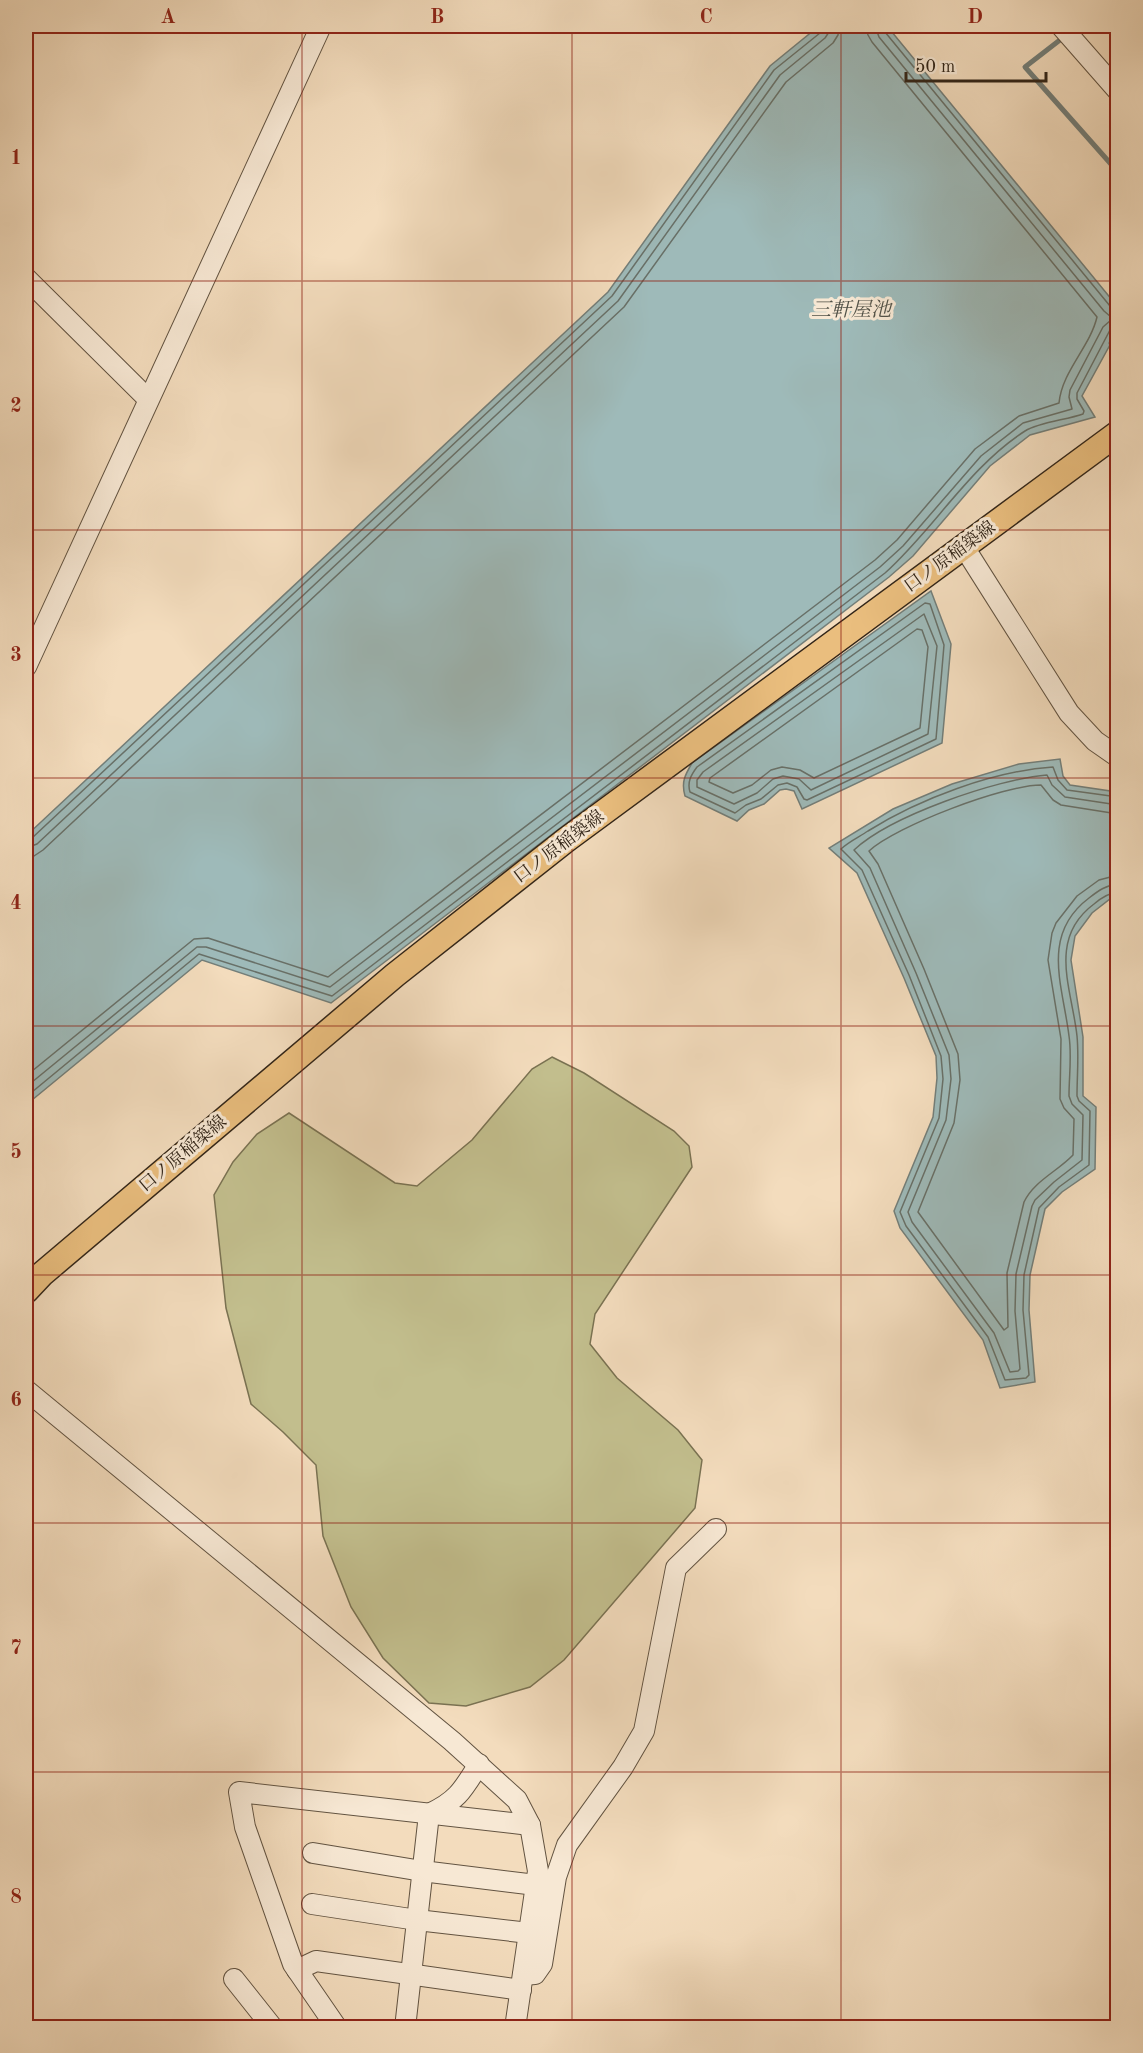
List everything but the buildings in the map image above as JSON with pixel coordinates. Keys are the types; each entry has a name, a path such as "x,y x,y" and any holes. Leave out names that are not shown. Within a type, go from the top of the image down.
{"main road":[{"name":"口ノ原稲築線","path":"26,1291 42,1274 422,954 566,840 1118,433"}],"street":[{"path":"26,667 321,26"},
{"path":"1061,26 1118,91"},
{"path":"26,278 148,399"},
{"path":"964,547 1069,713 1095,741 1118,757"},
{"path":"26,1390 480,1764 517,1800 530,1825 538,1871 516,2028"},
{"path":"297,1970 316,1961 411,1974 522,1983 535,1974 542,1964 556,1877 567,1845 623,1767 644,1731 676,1568 716,1530"},
{"path":"429,1814 448,1805 480,1764"},
{"path":"337,2028 297,1970 245,1827 239,1792 530,1825"},
{"path":"410,2027 411,1974 429,1814"},
{"path":"313,1853 536,1885"},
{"path":"312,1904 417,1920 529,1933"},
{"path":"234,1979 273,2028"}],"shaded area":[{"path":"552,1057 584,1073 674,1131 689,1146 692,1167 595,1314 590,1344 617,1378 678,1430 702,1460 695,1508 564,1660 530,1687 466,1706 429,1703 383,1658 351,1607 323,1536 316,1465 251,1404 226,1308 214,1195 233,1162 257,1134 289,1113 395,1183 417,1186 472,1140 532,1069"}],"water":[{"name":"三軒屋池","path":"819,26 887,26 1117,306 1117,326 1111,343 1082,396 1095,417 1030,435 990,466 913,556 889,577 331,1003 202,960 26,1105 26,836 608,292 770,66"},
{"path":"931,591 951,644 942,743 802,809 794,791 780,790 764,804 749,810 737,821 685,796 684,779 692,763"},
{"path":"1060,759 1063,776 1070,785 1117,792 1117,897 1110,899 1092,913 1075,936 1071,960 1083,1037 1083,1096 1096,1107 1095,1169 1062,1192 1045,1209 1030,1275 1029,1310 1035,1382 1000,1388 983,1340 900,1228 894,1211 933,1117 937,1078 936,1056 857,873 829,848 893,809 952,784 1019,764"}],"waterway":[{"path":"1078,26 1025,67 1118,172"},
{"path":"1111,343 1118,347"}]}
